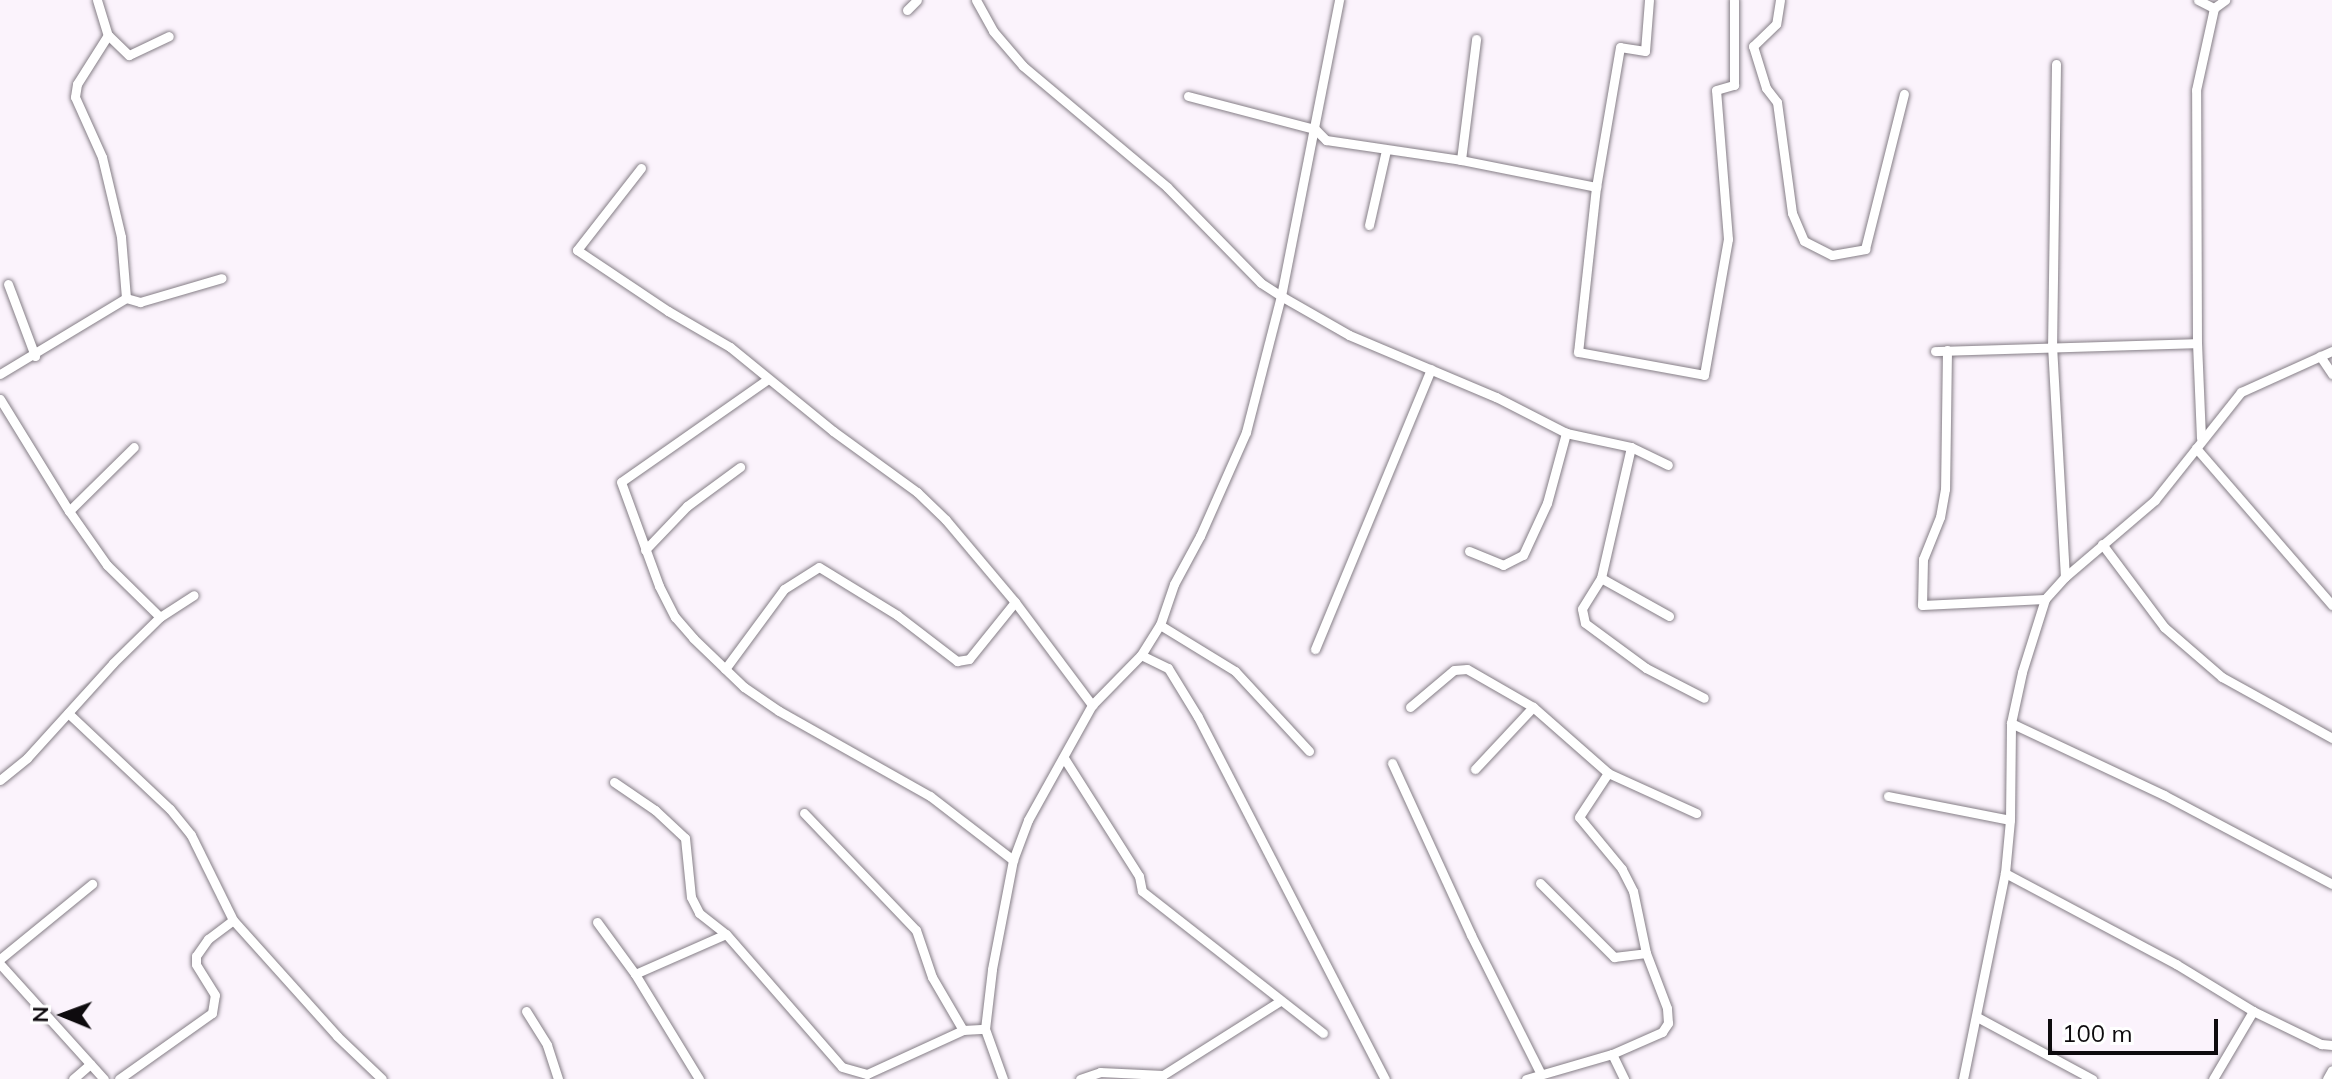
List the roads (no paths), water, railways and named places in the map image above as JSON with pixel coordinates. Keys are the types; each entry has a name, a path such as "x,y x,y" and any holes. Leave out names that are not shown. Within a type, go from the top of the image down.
{"street":[{"path":"97,0 108,35 123,51 134,55 169,36"},
{"path":"907,10 917,0"},
{"path":"976,0 993,31 1023,66 1167,187 1261,283 1349,335 1431,369 1566,433 1631,447 1668,465"},
{"path":"1003,1079 985,1029 992,969 1013,860 1028,820 1092,705 1141,655 1160,625 1174,584 1200,536 1246,432 1281,296 1339,0"},
{"path":"1649,0 1645,51 1620,47 1596,187 1578,352 1704,375 1728,239 1716,90 1734,85 1734,0"},
{"path":"1780,0 1776,24 1753,46 1766,88 1777,102 1792,213 1804,241 1832,255 1865,249 1904,94"},
{"path":"2198,0 2214,8"},
{"path":"2225,0 2214,8 2196,90 2198,443 2332,605"},
{"path":"108,35 77,84 75,97 102,157 121,237 126,298"},
{"path":"1461,160 1476,39"},
{"path":"2056,64 2052,345 2065,577"},
{"path":"1188,96 1315,129 1326,140 1461,160 1596,187"},
{"path":"1369,225 1386,150"},
{"path":"641,168 577,250 668,311 730,347 917,492 946,520 1015,602 1092,705"},
{"path":"0,374 35,356 126,298 140,302 222,278"},
{"path":"8,284 35,356"},
{"path":"1935,351 2052,345 2197,343"},
{"path":"1947,350 1945,489 1940,517 1923,559 1922,605 2045,599"},
{"path":"1963,1079 2005,873 2010,820 2011,723 2022,672 2045,599 2065,577 2155,500 2241,392 2332,351"},
{"path":"2320,356 2332,374"},
{"path":"1315,649 1431,369"},
{"path":"768,379 621,482 645,550 675,617 725,669 779,711 930,796 1013,860"},
{"path":"0,399 69,511 107,565 160,617"},
{"path":"1469,551 1503,565 1523,555 1547,503 1566,433"},
{"path":"69,511 134,447"},
{"path":"1631,447 1601,578 1582,609 1590,629 1646,668 1704,698"},
{"path":"645,550 687,506 740,467"},
{"path":"2102,544 2164,627 2222,677 2332,738"},
{"path":"725,669 784,589 819,567 897,615 957,661 969,659 1015,602"},
{"path":"1601,578 1669,616"},
{"path":"0,780 27,758 160,617 194,595"},
{"path":"1160,625 1235,671 1309,751"},
{"path":"1141,655 1168,668 1198,717 1385,1079"},
{"path":"1410,707 1460,667 1533,707 1608,773 1696,813"},
{"path":"1475,769 1533,707"},
{"path":"68,713 170,809 191,835 233,920 337,1036 382,1079"},
{"path":"2011,723 2164,795 2332,884"},
{"path":"1064,758 1139,876 1142,891 1323,1033"},
{"path":"1392,763 1471,935 1540,1072"},
{"path":"1526,1079 1540,1072 1612,1054 1662,1032 1668,1023 1667,1008 1646,953 1633,891 1622,869 1579,817 1608,773"},
{"path":"614,782 655,810 685,838 691,897 699,913 726,934 833,1059 851,1071 867,1074 963,1030 985,1029"},
{"path":"1888,796 2010,820"},
{"path":"804,813 916,930 932,977 963,1030"},
{"path":"2005,873 2176,964 2253,1011 2321,1044 2332,1045"},
{"path":"1540,883 1614,957 1646,953"},
{"path":"92,884 0,962 104,1079"},
{"path":"119,1079 212,1013 215,995 196,964 196,956 208,939 233,920"},
{"path":"597,922 635,974 699,1079"},
{"path":"635,974 726,934"},
{"path":"1080,1079 1100,1072 1163,1075 1280,1001"},
{"path":"526,1011 547,1045 558,1079"},
{"path":"2213,1079 2253,1011"},
{"path":"1977,1017 2092,1079"},
{"path":"1612,1054 1624,1079"},
{"path":"73,1079 90,1064"},
{"path":"2327,1079 2332,1070"}]}
